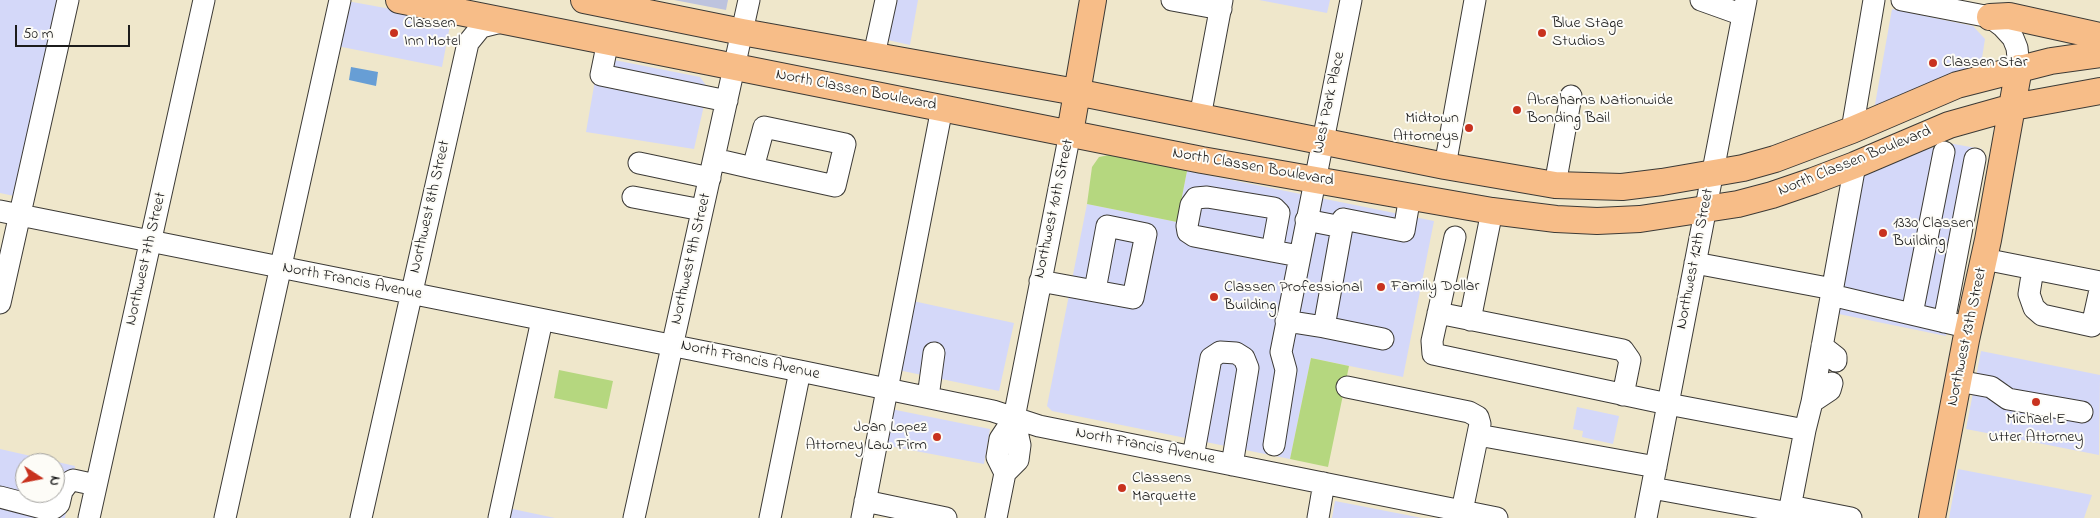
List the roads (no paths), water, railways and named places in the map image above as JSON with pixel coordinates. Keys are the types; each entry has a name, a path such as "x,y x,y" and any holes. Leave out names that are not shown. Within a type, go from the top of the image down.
{"main road":[{"name":"North Classen Boulevard","path":"399,0 1202,160 1522,216 1598,221 1640,219 1705,210 1772,195 1855,166 1939,142 1949,125 2013,108 2100,91"},
{"name":"North Classen Boulevard","path":"584,0 611,3 742,32 1076,92 1445,166 1555,185 1622,187 1712,174 1775,159 1852,130 1957,85 2019,68 2098,38"},
{"name":"Northwest 10th Street","path":"1070,133 1093,0"},
{"path":"1990,17 2009,16 2098,38"},
{"name":"Northwest 13th Street","path":"1932,518 1984,259 2019,68"}],"street":[{"path":"0,303 10,213 68,0"},
{"name":"Northwest 7th Street","path":"89,518 204,0"},
{"path":"225,518 340,0"},
{"name":"Northwest 9th Street","path":"634,518 749,0"},
{"path":"874,55 886,0"},
{"path":"1172,0 1222,4 1200,117"},
{"name":"West Park Place","path":"1274,445 1286,370 1281,352 1286,321 1351,0"},
{"path":"1445,166 1475,0"},
{"path":"1701,0 1745,7"},
{"path":"1852,130 1874,0"},
{"path":"1902,0 1934,3 1990,17 2013,38 2017,48 2019,68"},
{"name":"Northwest 12th Street","path":"1646,518 1745,7"},
{"path":"452,10 462,24 468,43"},
{"path":"468,43 481,27 506,21"},
{"path":"608,41 601,76 726,102"},
{"name":"Northwest 8th Street","path":"361,518 468,43"},
{"path":"1555,185 1571,96"},
{"path":"942,108 864,510 946,518"},
{"name":"Northwest 10th Street","path":"996,518 1005,473 1018,460 1020,445 1014,418 1070,133"},
{"path":"1912,314 1939,142 1975,159 2002,164"},
{"path":"1944,322 1975,159"},
{"path":"639,163 712,168 753,168"},
{"path":"1789,512 1812,402 1829,353 1832,292 1855,166"},
{"path":"1324,328 1343,219 1404,231 1410,196"},
{"path":"633,197 702,210"},
{"path":"1272,251 1279,213 1274,208 1207,197 1196,198 1191,205 1188,232 1194,236 1272,251 1299,256"},
{"path":"1470,320 1492,211"},
{"name":"North Francis Avenue","path":"10,213 928,397 993,411 1042,427 1497,518"},
{"path":"1306,220 1342,227"},
{"path":"1456,238 1432,341 1432,354 1668,404 1805,430"},
{"path":"1984,259 2100,282"},
{"path":"1695,263 1832,292 1969,328"},
{"path":"2033,269 2029,294 2034,308 2042,315 2092,326 2100,290"},
{"path":"1040,281 1095,290"},
{"path":"1438,313 1623,350 1630,360 1624,395"},
{"path":"499,518 542,320"},
{"path":"1286,321 1383,339"},
{"path":"1193,457 1211,358 1220,352 1236,353 1244,358 1248,368 1232,465"},
{"path":"928,397 934,353"},
{"path":"770,518 800,371"},
{"path":"1958,381 1991,387 2008,399 2082,412"},
{"path":"1812,402 1830,390 1832,383"},
{"path":"1347,387 1469,412 1478,417 1480,424 1462,511"},
{"path":"1478,435 1656,467"},
{"path":"0,497 42,508 54,508 59,504 62,490 73,480 96,485"},
{"path":"1318,518 1324,484"},
{"path":"1652,488 1789,512 1851,518"}],"water":[{"path":"351,67 378,72 376,86 349,80"}],"place":[{"name":"Classen Inn Motel","path":"394,33"},
{"name":"Blue Stage Studios","path":"1542,33"},
{"name":"Classen Star","path":"1933,63"},
{"name":"Abrahams Nationwide Bonding Bail","path":"1517,110"},
{"name":"Midtown Attorneys","path":"1469,128"},
{"name":"1330 Classen Building","path":"1883,233"},
{"name":"Family Dollar","path":"1381,287"},
{"name":"Classen Professional Building","path":"1214,297"},
{"name":"Michael E Utter Attorney","path":"2036,402"},
{"name":"Joan Lopez Attorney Law Firm","path":"937,437"},
{"name":"Classens Marquette","path":"1122,488"}]}
